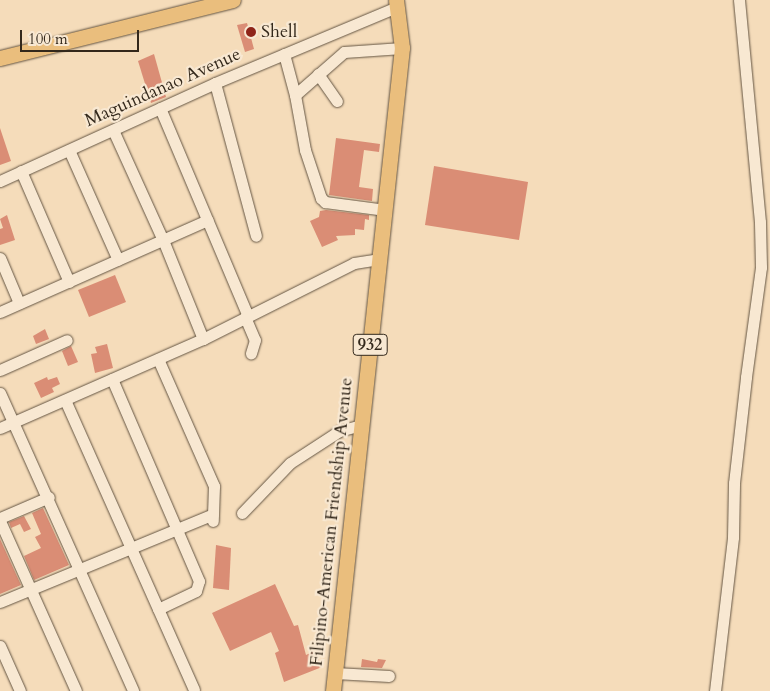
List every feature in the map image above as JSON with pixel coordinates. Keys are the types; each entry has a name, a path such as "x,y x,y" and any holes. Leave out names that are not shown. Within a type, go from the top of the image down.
{"main road":[{"path":"0,58 201,4 233,0"},
{"name":"Filipino-American Friendship Avenue","path":"333,691 402,48 396,3"}],"street":[{"path":"715,691 733,537 734,483 746,377 765,266 739,0"},
{"name":"Maguindanao Avenue","path":"0,181 214,83 284,54 396,3"},
{"path":"295,95 344,52 402,48"},
{"path":"284,54 295,95 305,150 321,198 325,202 385,210"},
{"path":"318,74 337,101"},
{"path":"214,83 256,236"},
{"path":"160,108 247,316 254,340 251,354"},
{"path":"113,130 163,240 203,339"},
{"path":"68,150 118,260"},
{"path":"21,171 69,282"},
{"path":"0,312 208,220"},
{"path":"0,258 20,303"},
{"path":"0,428 203,339 354,262 379,259"},
{"path":"0,370 67,340"},
{"path":"0,602 178,530 213,518 214,486 158,359"},
{"path":"112,379 178,530 199,588 158,609"},
{"path":"0,392 49,498 133,691"},
{"path":"65,400 194,690"},
{"path":"242,513 290,463 339,431 362,425"},
{"path":"49,498 0,520 76,691"},
{"path":"0,646 20,691"},
{"path":"335,673 389,676"}],"building":[{"path":"247,23 254,49 245,52 237,25"},
{"path":"154,54 166,97 151,103 138,61"},
{"path":"0,128 11,161 0,165"},
{"path":"336,138 380,144 379,152 364,150 359,187 373,189 372,201 329,195"},
{"path":"434,166 528,182 519,240 425,225"},
{"path":"320,211 369,215 369,220 365,219 364,230 355,229 355,235 336,236 338,240 322,247 310,221 319,217"},
{"path":"7,215 15,240 0,245 0,229 3,228 0,219"},
{"path":"115,275 126,302 89,317 78,290"},
{"path":"45,329 49,339 36,344 33,336"},
{"path":"107,344 113,368 95,373 91,354 97,353 95,347"},
{"path":"71,346 78,362 68,366 62,351"},
{"path":"47,377 48,380 57,377 60,384 52,388 54,392 41,398 34,383"},
{"path":"43,508 69,565 34,580 24,556 41,548 35,537 41,534 32,513"},
{"path":"24,516 31,529 24,532 20,524 11,528 9,522"},
{"path":"0,539 21,585 0,594"},
{"path":"216,545 231,548 229,590 213,588"},
{"path":"275,584 294,626 298,625 306,655 315,651 322,667 284,682 275,653 279,651 271,632 230,651 212,613"},
{"path":"362,659 377,662 378,659 386,660 382,668 361,667"}],"place":[{"name":"Shell","path":"251,32"}]}
